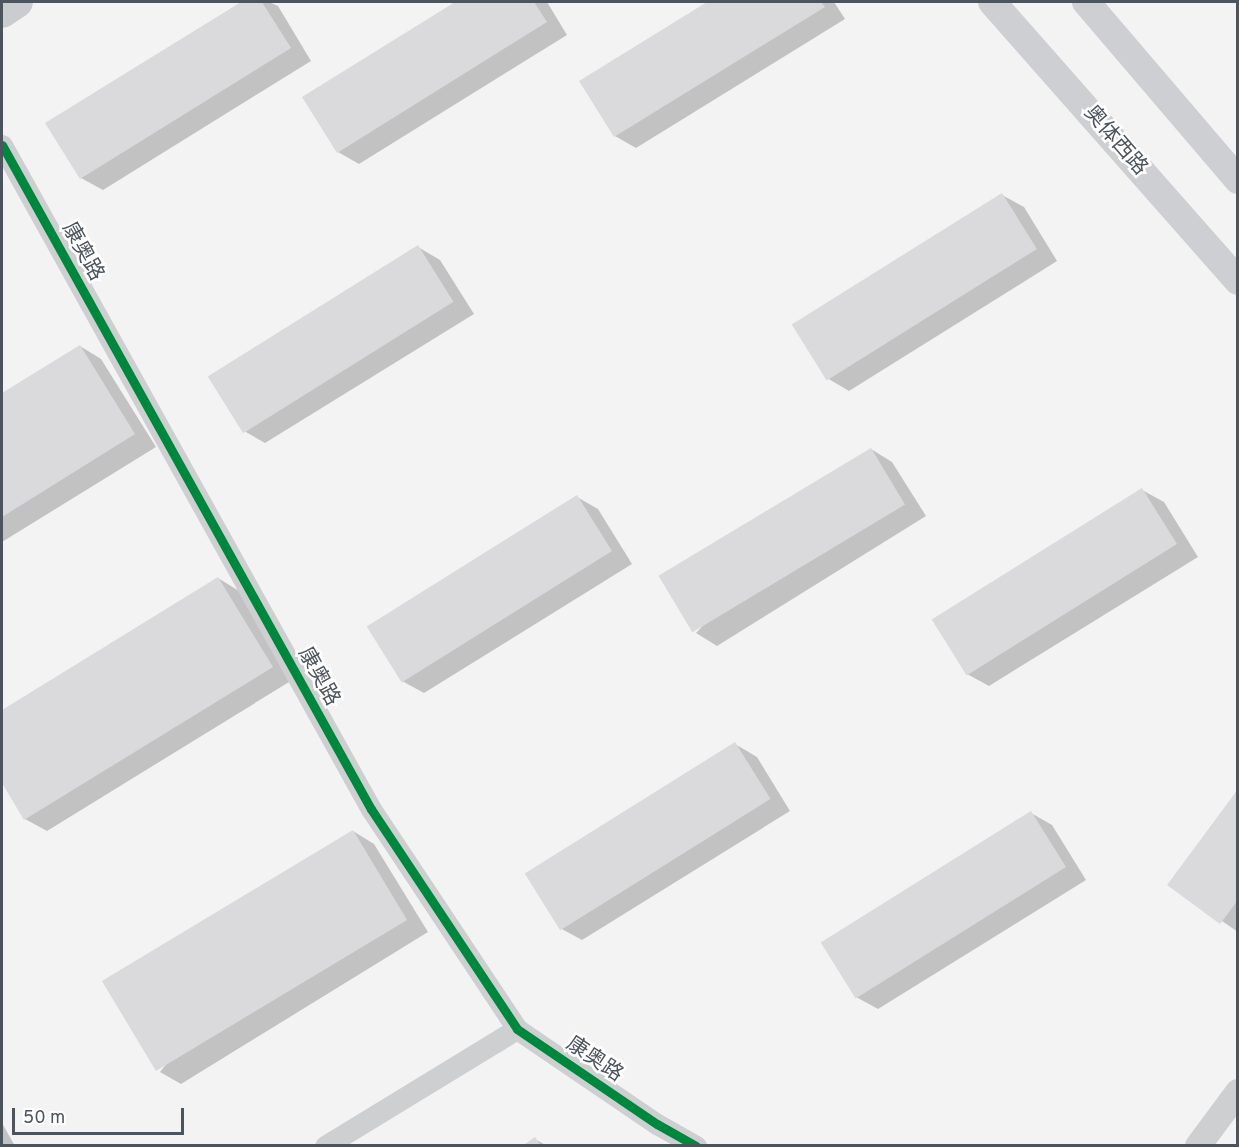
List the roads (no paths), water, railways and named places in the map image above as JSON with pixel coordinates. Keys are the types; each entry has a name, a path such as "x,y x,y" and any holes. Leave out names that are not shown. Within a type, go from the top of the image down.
{"main road":[{"path":"2,12 17,2"},
{"name":"奥体西路","path":"992,2 1238,282"},
{"path":"1086,2 1238,180"}],"street":[{"name":"康奥路","path":"2,145 371,808 517,1029 657,1124 696,1146"},
{"path":"325,1146 517,1029"},
{"path":"1198,1146 1238,1092"}]}
